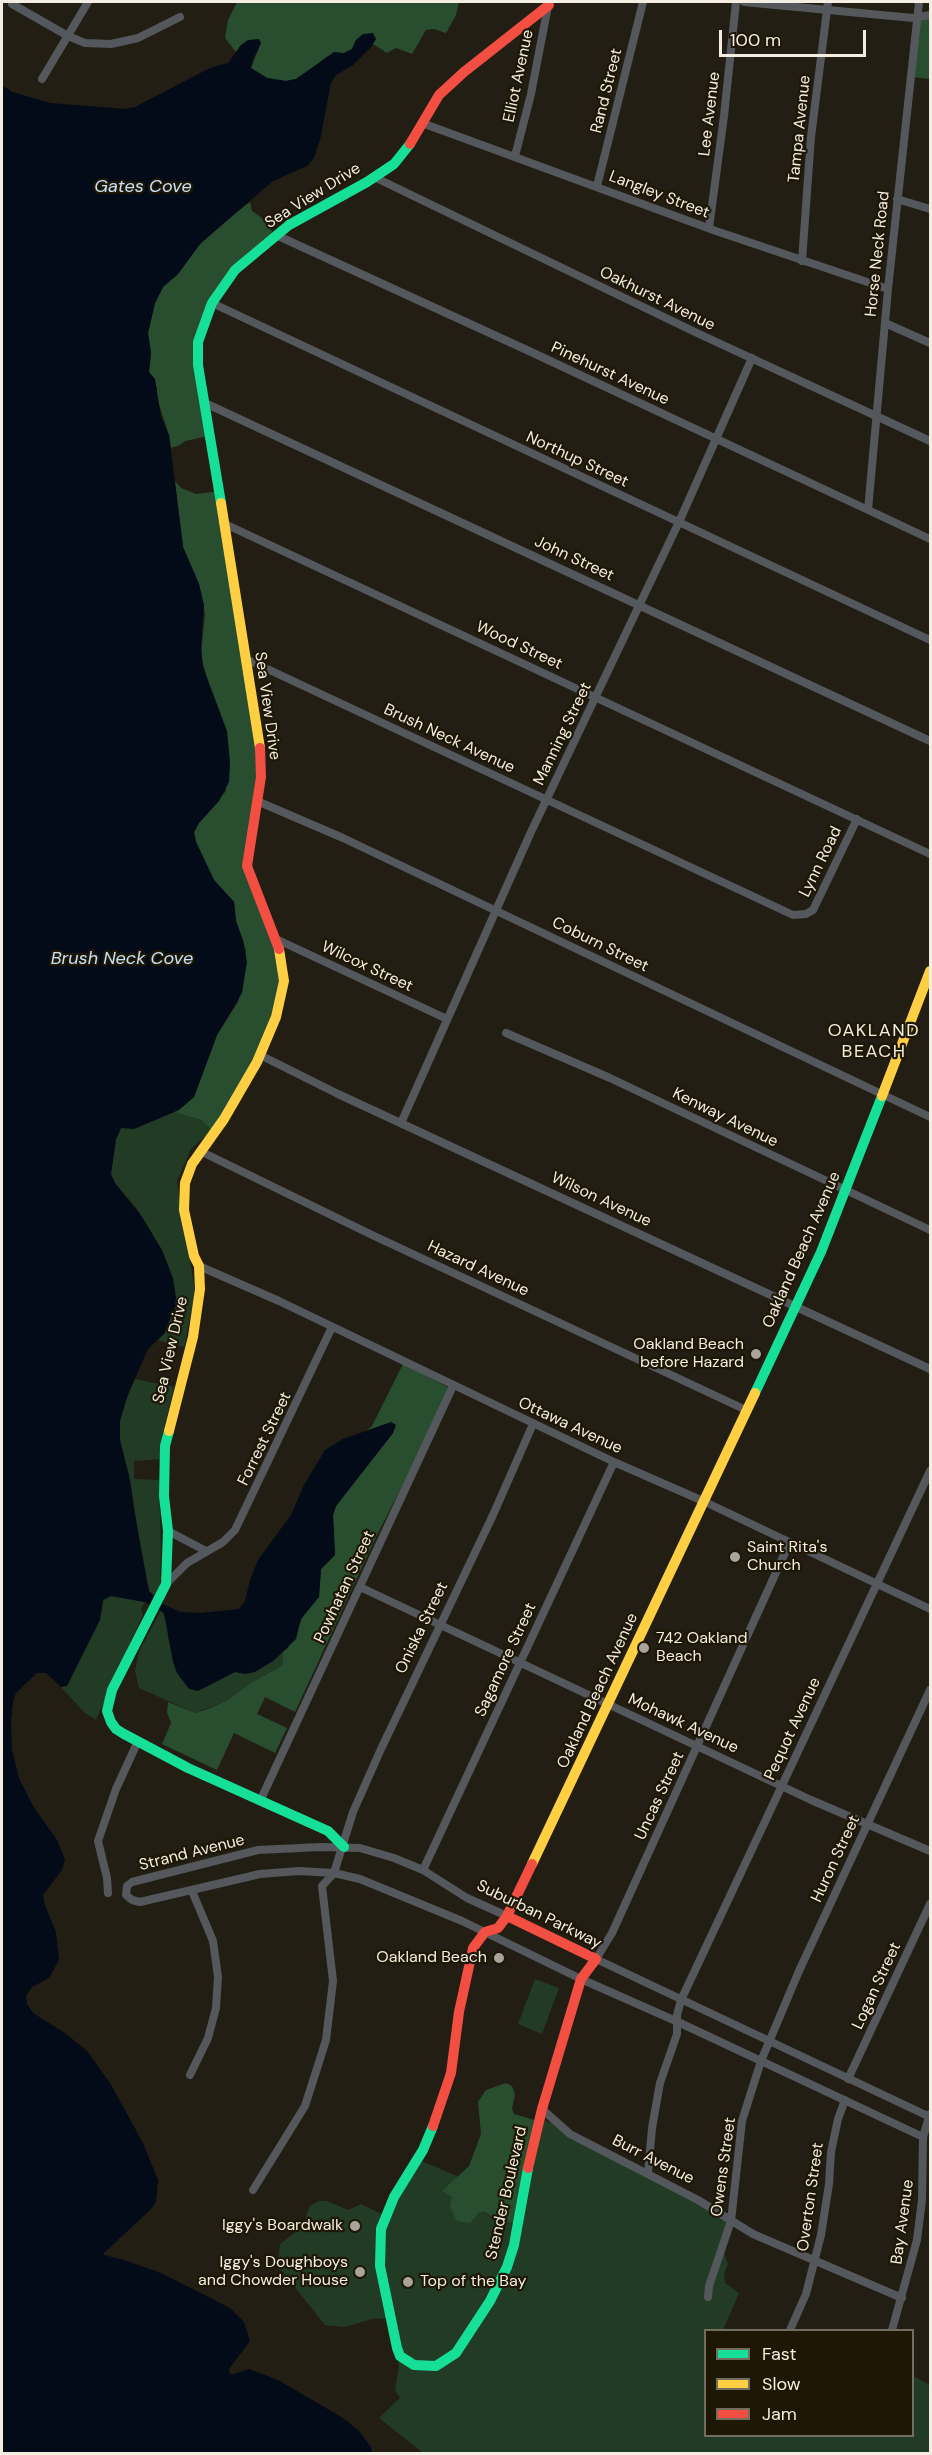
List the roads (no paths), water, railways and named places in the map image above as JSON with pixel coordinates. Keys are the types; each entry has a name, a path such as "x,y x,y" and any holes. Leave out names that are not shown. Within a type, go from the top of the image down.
{"street":[{"path":"42,79 88,2"},
{"name":"Rand Street","path":"597,186 643,2"},
{"name":"Lee Avenue","path":"709,228 736,2"},
{"path":"744,2 828,5 917,17 930,15"},
{"name":"Horse Neck Road","path":"868,510 897,199 919,2"},
{"name":"Sea View Drive","path":"138,1741 116,1729 108,1717 107,1704 127,1656 166,1584 168,1531 164,1496 165,1446 196,1323 200,1289 199,1266 194,1256 183,1198 189,1170 224,1119 260,1055 281,1001 284,981 276,939 247,866 257,801 260,757 255,707 198,365 198,342 212,303 235,270 276,236 328,202 394,164 439,95 549,3"},
{"name":"Elliot Avenue","path":"515,156 531,94 549,3"},
{"path":"12,4 68,36 85,43 111,44 138,38 180,17"},
{"name":"Tampa Avenue","path":"802,261 811,137 828,5"},
{"name":"Langley Street","path":"422,123 709,228 888,289"},
{"name":"Oakhurst Avenue","path":"374,177 930,441"},
{"path":"897,199 930,209"},
{"name":"Pinehurst Avenue","path":"276,236 930,539"},
{"name":"Northup Street","path":"212,303 930,640"},
{"path":"885,323 930,344"},
{"name":"Manning Street","path":"401,1123 546,799 679,522 752,358"},
{"name":"John Street","path":"205,403 930,741"},
{"name":"Wood Street","path":"225,525 930,854"},
{"name":"Brush Neck Avenue","path":"246,658 787,913 806,914"},
{"name":"Coburn Street","path":"257,801 343,838 930,1117"},
{"name":"Lynn Road","path":"806,914 813,910 857,819"},
{"name":"Wilcox Street","path":"276,939 447,1019"},
{"name":"Oakland Beach Avenue","path":"461,2344 451,2357 436,2366 414,2365 400,2356 393,2330 379,2247 385,2217 394,2197 423,2150 444,2098 451,2073 472,1948 485,1932 498,1929 507,1916 609,1704 821,1252 930,976"},
{"name":"Kenway Avenue","path":"506,1033 610,1078 930,1230"},
{"name":"Wilson Avenue","path":"260,1055 930,1369"},
{"name":"Hazard Avenue","path":"200,1151 370,1234 746,1410"},
{"name":"Ottawa Avenue","path":"199,1266 231,1278 533,1424 703,1501 789,1544 930,1609"},
{"name":"Forrest Street","path":"166,1584 187,1563 223,1542 234,1530 243,1516 332,1327"},
{"name":"Powhatan Street","path":"261,1799 453,1386"},
{"name":"Oniska Street","path":"253,2190 304,2106 323,2053 333,1981 322,1886 334,1873 344,1847 353,1812 533,1424"},
{"name":"Sagamore Street","path":"423,1870 614,1462"},
{"name":"Pequot Avenue","path":"648,2174 652,2128 660,2083 677,2034 677,2015 681,2000 930,1471"},
{"path":"168,1531 206,1551"},
{"name":"Uncas Street","path":"596,1959 608,1941 789,1544"},
{"name":"Mohawk Avenue","path":"360,1587 782,1786 930,1851"},
{"name":"Huron Street","path":"768,2041 930,1690"},
{"path":"108,1893 107,1878 98,1841 116,1789 138,1741"},
{"name":"Suburban Parkway","path":"138,1741 188,1768 328,1831 344,1847 360,1848 423,1870 467,1898 930,2116"},
{"name":"Strand Avenue","path":"334,1873 299,1871 260,1874 140,1902 126,1895 127,1886 132,1882 258,1850 344,1847"},
{"path":"334,1873 377,1885 485,1932 581,1979 923,2137"},
{"path":"190,2075 208,2038 216,2008 218,1977 213,1941 192,1891"},
{"name":"Logan Street","path":"848,2079 930,1905"},
{"path":"542,2109 581,1979 596,1959"},
{"name":"Owens Street","path":"708,2297 709,2286 732,2221 742,2121 768,2041"},
{"name":"Overton Street","path":"791,2329 806,2294 815,2262 827,2202 831,2152 838,2119 845,2100"},
{"name":"Stender Boulevard","path":"461,2344 490,2301 510,2258 530,2154 542,2109"},
{"name":"Burr Avenue","path":"542,2109 570,2134 698,2200 753,2234 902,2298"},
{"name":"Bay Avenue","path":"893,2329 918,2231 923,2188 923,2137 930,2116"}],"water":[{"name":"Brush Neck Cove","path":"373,33 376,39 371,47 352,66 336,75 331,83 320,140 314,158 307,166 273,181 200,244 178,274 163,287 155,303 148,333 151,353 149,372 155,379 161,417 169,435 183,547 199,584 204,605 201,646 203,667 227,731 230,762 229,782 219,801 194,832 196,842 214,880 234,902 236,921 243,940 247,962 242,993 217,1035 194,1097 179,1110 134,1129 121,1128 116,1139 111,1174 162,1250 173,1278 176,1298 175,1307 164,1334 148,1349 128,1394 120,1421 120,1440 130,1480 149,1591 163,1604 180,1612 200,1613 239,1609 245,1601 258,1560 291,1515 304,1485 325,1450 343,1439 391,1422 396,1425 393,1433 336,1506 333,1515 335,1555 321,1569 319,1597 301,1619 296,1639 273,1661 255,1672 245,1674 235,1672 198,1691 189,1689 177,1673 173,1662 164,1613 145,1602 111,1596 103,1600 100,1620 67,1686 61,1687 46,1673 37,1673 16,1693 11,1721 12,1750 19,1778 33,1806 57,1840 65,1859 62,1870 43,1895 56,1932 59,1960 49,1978 32,1987 26,1996 27,2004 33,2013 65,2033 87,2051 110,2083 143,2143 158,2180 156,2202 104,2255 161,2273 230,2308 244,2322 250,2341 229,2369 230,2375 249,2369 278,2380 343,2418 359,2431 371,2447 372,2453 2,2453 2,85 12,92 50,103 125,109 135,107 210,68 228,63 241,45 248,40 259,39 261,43 251,68 267,78 286,81 296,79 334,52 344,53 352,49 356,40 363,34"}],"place":[{"name":"Oakland Beach before Hazard","path":"756,1354"},
{"name":"Saint Rita's Church","path":"735,1557"},
{"name":"742 Oakland Beach","path":"644,1648"},
{"name":"Oakland Beach","path":"499,1958"},
{"name":"Iggy's Boardwalk","path":"355,2226"},
{"name":"Iggy's Doughboys and Chowder House","path":"360,2272"},
{"name":"Top of the Bay","path":"408,2282"}],"district":[{"name":"OAKLAND BEACH","path":"874,1041"}],"water label":[{"name":"Gates Cove","path":"143,187"}]}
